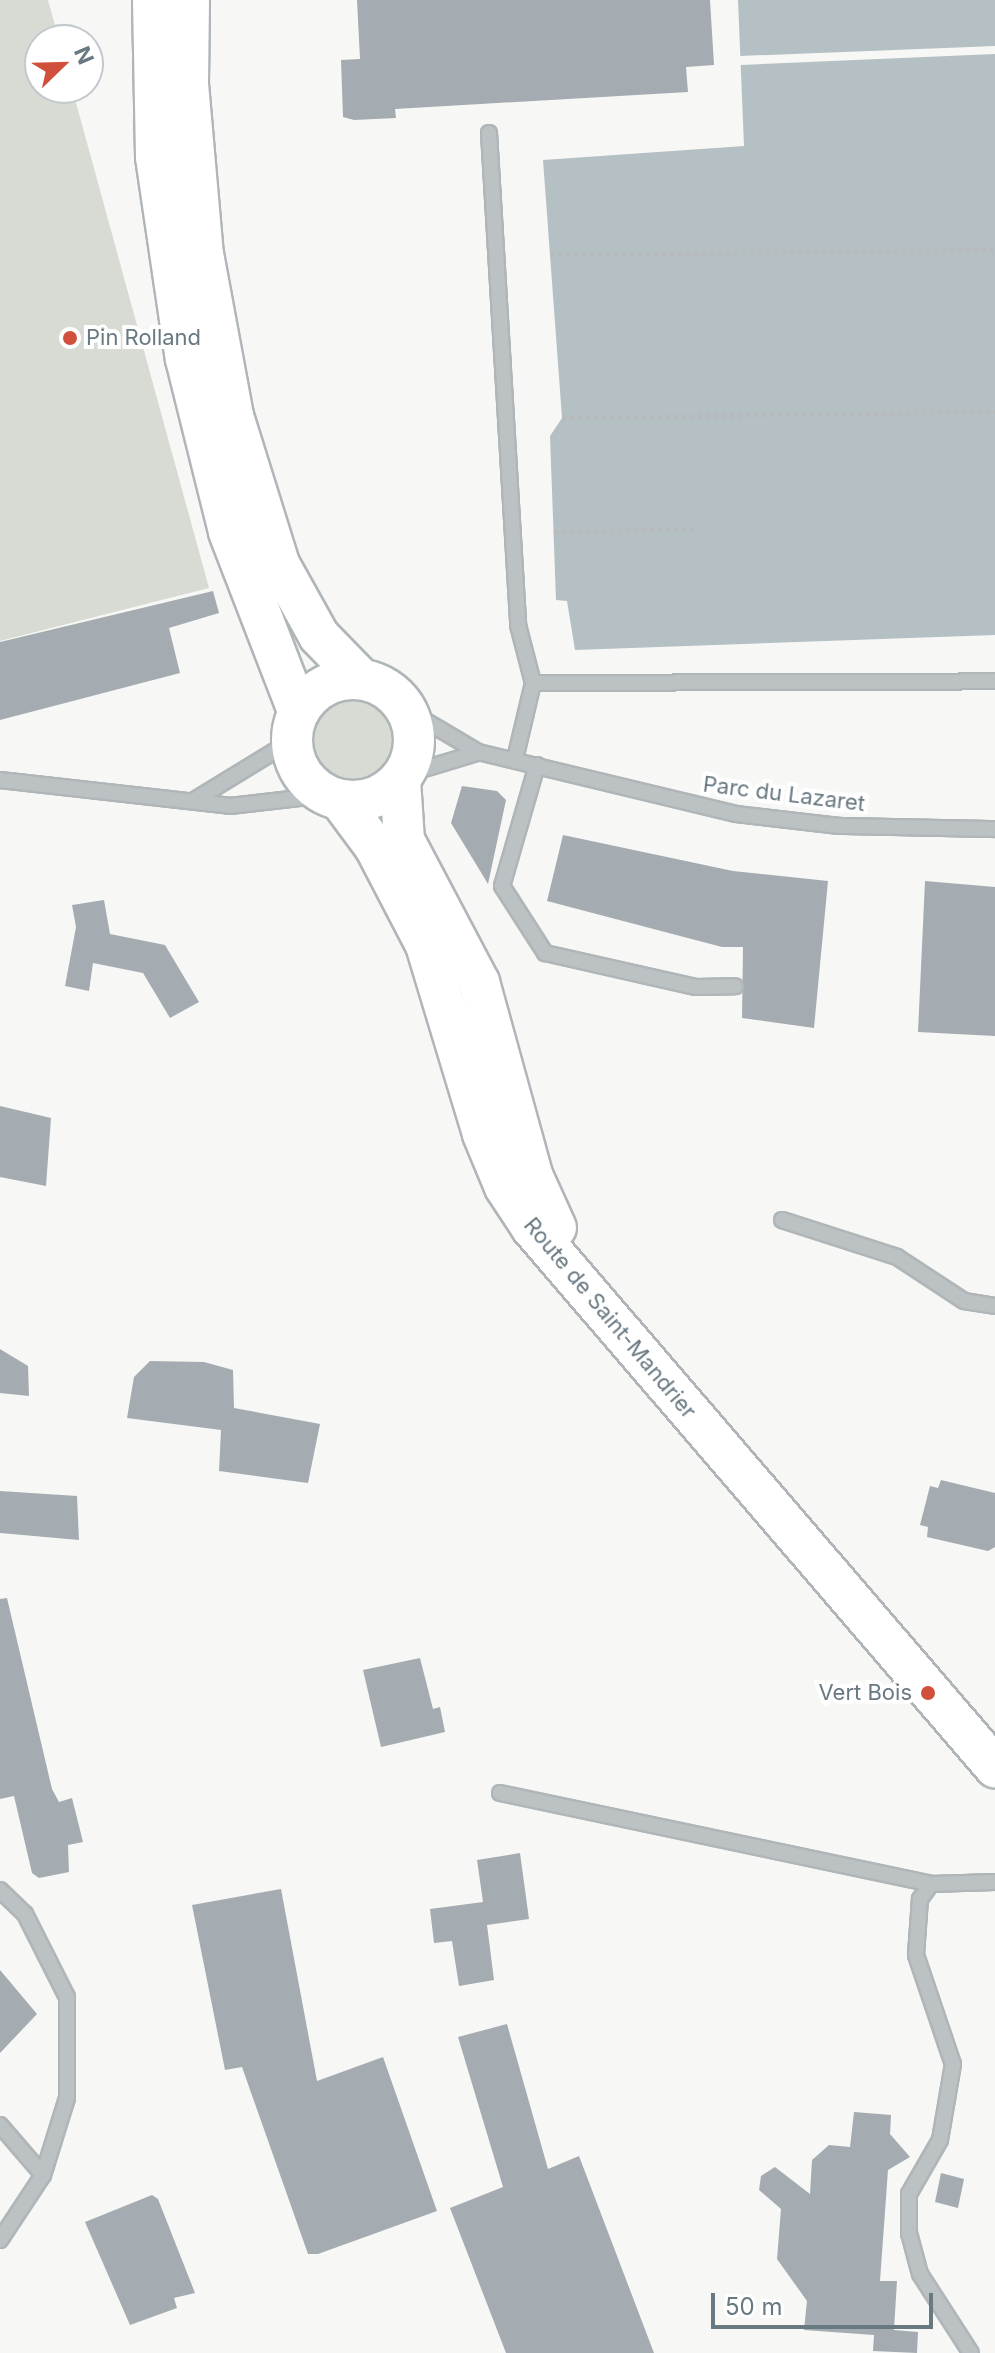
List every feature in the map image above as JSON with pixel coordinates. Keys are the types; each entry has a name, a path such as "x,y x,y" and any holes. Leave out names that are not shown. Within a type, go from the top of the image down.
{"main road":[{"path":"153,0 156,157 186,359 229,532 295,726 301,773 333,798 376,797 402,777 414,741 404,708 378,684 361,679 326,685 295,726"},
{"path":"189,0 188,84 201,239 233,416 279,564 319,636 361,679"},
{"name":"Route de Saint-Mandrier","path":"402,777 404,840 479,982 517,1128 550,1220 579,1262 995,1733"},
{"name":"Route de Saint-Mandrier","path":"333,798 375,847 426,945 483,1134 505,1187 532,1228 995,1767"}],"street":[{"path":"489,133 518,625 533,683 515,759"},
{"path":"533,683 995,681"},
{"name":"Parc du Lazaret","path":"404,708 478,752 736,814 839,826 995,829"},
{"path":"193,801 222,788 295,726"},
{"name":"Parc du Lazaret","path":"402,777 478,752"},
{"path":"537,765 502,886 545,953 696,987 735,986"},
{"path":"0,780 111,796 230,806 333,798"},
{"path":"782,1220 897,1257 964,1301 995,1306"},
{"path":"500,1793 931,1884 995,1882"},
{"path":"931,1884 920,1899 916,1955 953,2064 940,2140 909,2194 909,2233 920,2274 971,2353"},
{"path":"0,1890 25,1914 67,1997 67,2098 43,2175 0,2240"},
{"path":"0,2125 43,2175"}],"path":[{"path":"550,254 995,250"},
{"path":"562,418 995,411"},
{"path":"554,532 696,529"}],"shaded area":[{"name":"Pin Rolland","path":"0,0 48,0 55,24 24,24 24,104 76,104 209,588 0,641"},
{"path":"738,0 995,0 995,635 575,650 567,601 556,600 550,436 562,418 543,160 744,146"},
{"path":"353,680 376,685 396,698 409,718 414,741 409,764 396,784 376,797 353,802 330,797 310,784 297,764 292,741 297,718 310,698 330,685"}],"pier":[{"path":"995,46 995,54 740,65 740,56"}],"building":[{"path":"357,0 710,0 714,65 686,67 688,92 395,109 396,118 354,120 343,117 341,60 360,59"},
{"path":"213,591 219,613 169,628 180,673 0,720 0,642"},
{"path":"462,786 497,791 506,800 488,884 451,823"},
{"path":"563,835 733,871 828,881 814,1028 742,1018 743,947 722,947 547,901"},
{"path":"925,881 995,887 995,1036 918,1032"},
{"path":"104,900 110,934 165,945 199,1002 170,1018 143,973 93,963 89,991 65,986 76,927 72,905"},
{"path":"0,1106 51,1118 46,1186 0,1177"},
{"path":"0,1349 28,1366 29,1396 0,1393"},
{"path":"150,1361 204,1362 233,1370 234,1408 320,1424 308,1483 219,1471 221,1430 127,1418 134,1377"},
{"path":"941,1480 995,1493 995,1547 988,1551 927,1537 928,1527 920,1525 930,1486 938,1488"},
{"path":"0,1491 77,1496 79,1540 0,1533"},
{"path":"7,1598 52,1789 59,1802 72,1798 83,1842 68,1845 69,1872 39,1878 32,1873 14,1796 0,1799 0,1599"},
{"path":"420,1658 433,1709 440,1707 445,1732 381,1747 363,1670"},
{"path":"520,1853 529,1919 487,1925 494,1980 459,1986 452,1941 434,1943 430,1909 483,1902 477,1860"},
{"path":"281,1889 317,2081 383,2057 437,2211 318,2254 308,2254 242,2067 225,2070 192,1905"},
{"path":"0,1970 37,2014 0,2053"},
{"path":"507,2024 548,2169 579,2156 654,2353 506,2353 450,2208 503,2187 458,2037"},
{"path":"854,2112 891,2115 890,2134 910,2157 888,2170 880,2281 897,2281 894,2330 918,2332 917,2353 873,2351 874,2335 804,2330 807,2301 777,2259 781,2209 759,2190 761,2176 775,2167 810,2194 812,2160 829,2145 850,2147"},
{"path":"941,2173 964,2179 958,2208 935,2202"},
{"path":"152,2195 158,2199 195,2293 174,2298 177,2308 130,2325 85,2222"}],"place":[{"name":"Pin Rolland","path":"70,338"},
{"name":"Vert Bois","path":"928,1693"}]}
